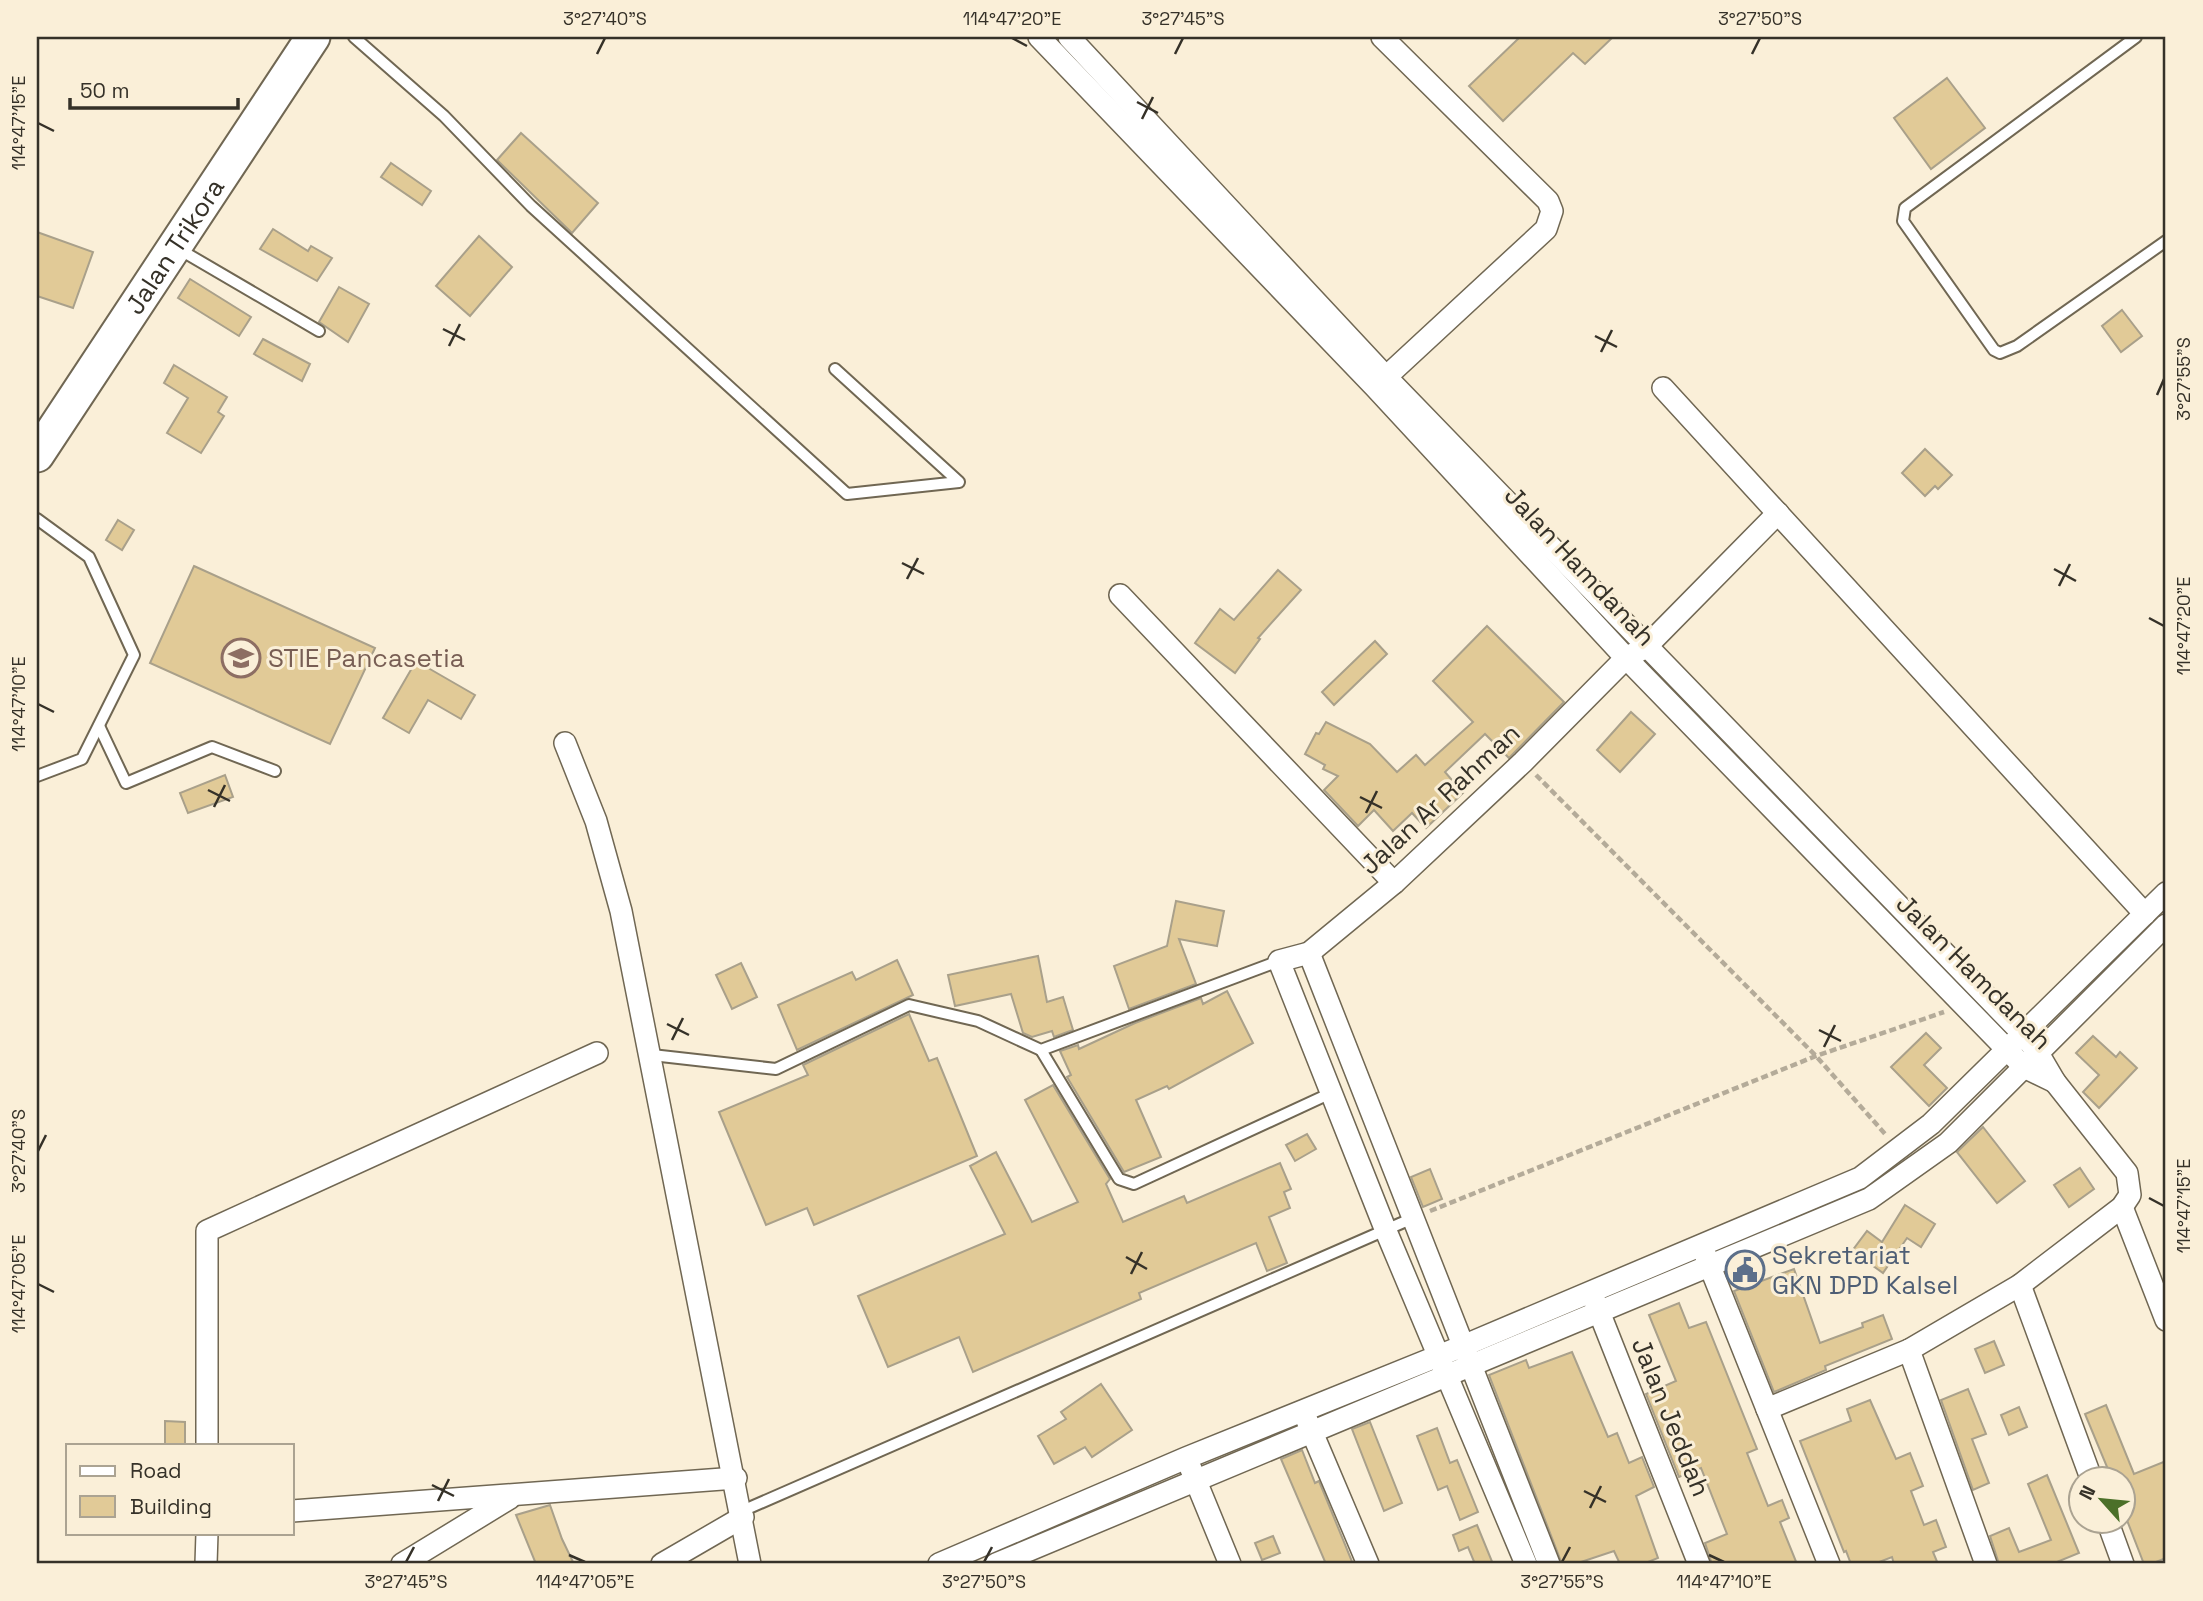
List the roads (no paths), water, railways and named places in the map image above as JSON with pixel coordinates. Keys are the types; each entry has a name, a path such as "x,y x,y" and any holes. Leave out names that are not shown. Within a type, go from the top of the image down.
{"main road":[{"name":"Jalan Trikora","path":"37,455 313,37"}],"street":[{"name":"Jalan Hamdanah","path":"1040,37 1375,387 1626,658 2007,1049 2031,1060 2055,1082 2127,1173 2130,1195 2122,1207"},
{"name":"Jalan Hamdanah","path":"1069,37 1386,377 2023,1034 2031,1060"},
{"path":"1382,37 1548,201 1552,211 1546,229 1386,377"},
{"path":"1663,388 2145,914"},
{"name":"Jalan Ar Rahman","path":"1279,961 1309,953 1394,883 1523,762 1626,658 1646,647 1777,513"},
{"path":"1120,595 1394,883"},
{"path":"565,743 596,821 618,898 736,1478 750,1564"},
{"path":"939,1564 1186,1458 1440,1353 1463,1346 1860,1178 1931,1124 2166,893"},
{"path":"996,1564 1869,1199 1948,1143 2166,925"},
{"path":"1309,953 1549,1564"},
{"path":"1279,961 1386,1231 1440,1353 1447,1376 1526,1564"},
{"path":"208,1444 207,1231 597,1053"},
{"path":"1354,1151 1381,1135"},
{"path":"1767,1409 1909,1350 2020,1285 2122,1207 2166,1320"},
{"path":"1701,1246 1829,1564"},
{"path":"2020,1285 2086,1464"},
{"name":"Jalan Jeddah","path":"1591,1290 1699,1564"},
{"path":"1909,1350 1986,1564"},
{"path":"1303,1410 1368,1564"},
{"path":"1186,1458 1230,1564"},
{"path":"294,1511 736,1478"},
{"path":"402,1564 515,1495"},
{"path":"662,1564 743,1514"},
{"path":"206,1564 207,1534"},
{"path":"2112,1534 2123,1564"}],"lane":[{"path":"354,37 444,116 531,206 847,495 959,482 835,369"},
{"path":"2136,37 1905,208 1902,215 1994,350 2000,353 2017,346 2166,241"},
{"path":"175,246 319,331"},
{"path":"37,519 89,557 134,655 82,759 37,776"},
{"path":"99,726 126,783 212,747 275,771"},
{"path":"1041,1050 1279,961"},
{"path":"652,1055 776,1069 909,1005 978,1021 1041,1050 1119,1179 1134,1184 1331,1093"},
{"path":"743,1514 1413,1218"}],"place":[{"name":"STIE Pancasetia","path":"241,658"},
{"name":"Sekretariat GKN DPD Kalsel","path":"1745,1270"}]}
